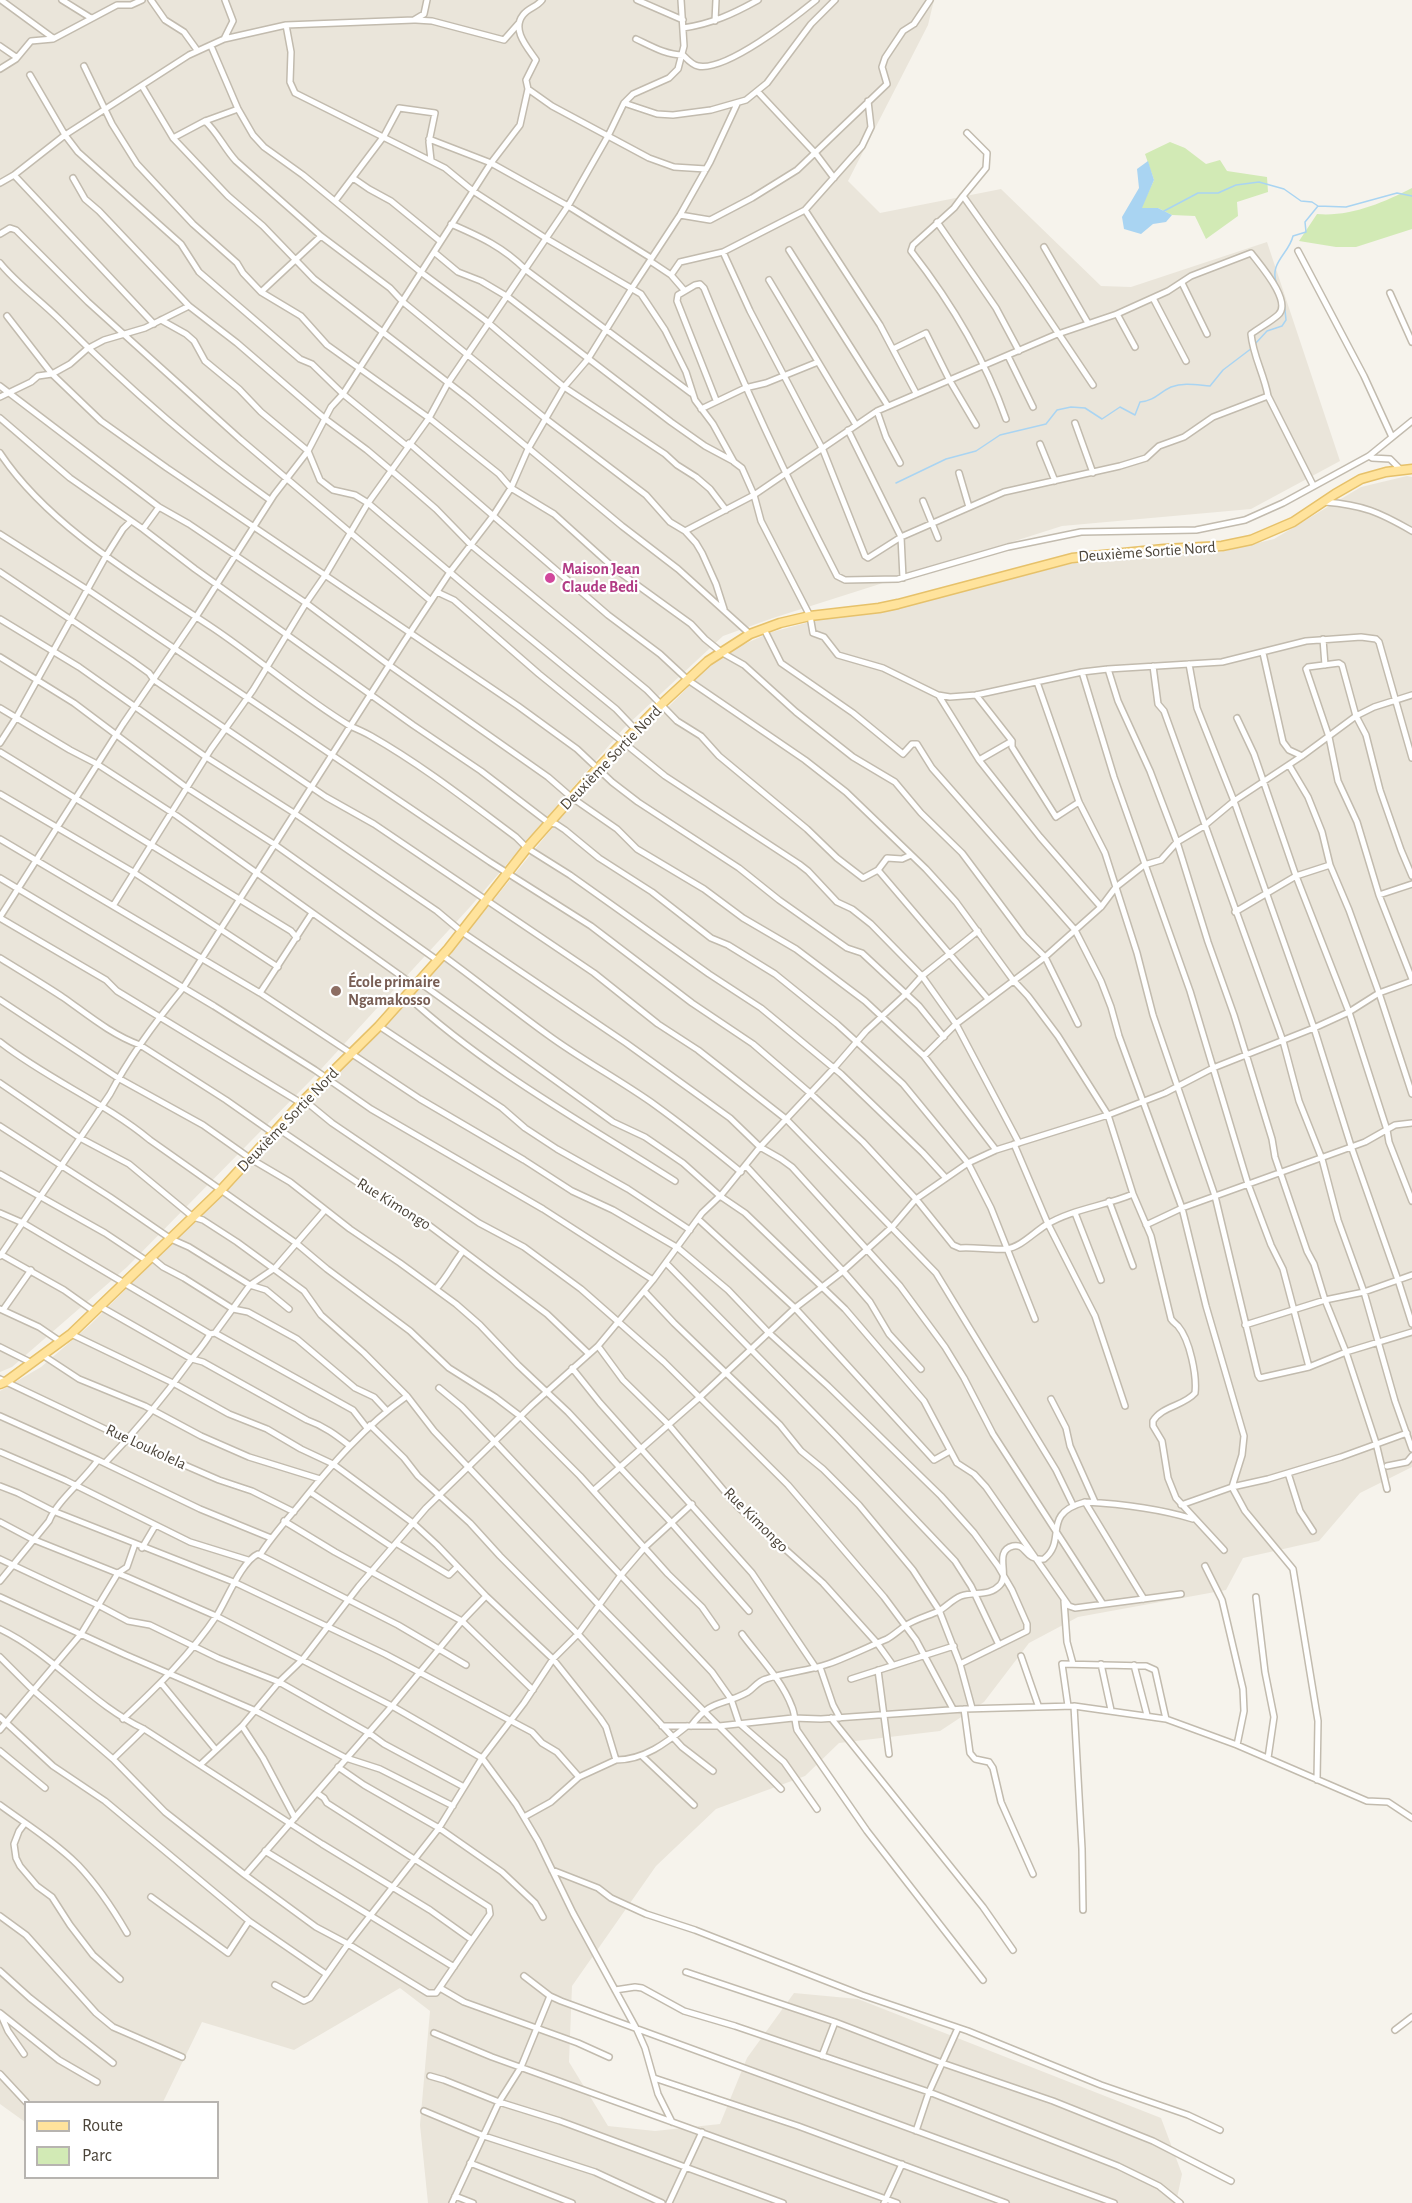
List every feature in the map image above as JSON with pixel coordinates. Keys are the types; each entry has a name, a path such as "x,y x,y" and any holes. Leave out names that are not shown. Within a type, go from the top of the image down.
{"main road":[{"name":"Deuxième Sortie Nord","path":"2,1381 44,1356 71,1334 220,1191 326,1078 353,1054 417,984 488,901 527,848 571,797 636,730 720,652 750,634 780,622 888,606 1072,558 1222,546 1251,540 1293,522 1361,479 1400,469 1412,469"}],"street":[{"path":"1,0 53,39"},
{"path":"62,0 91,18"},
{"path":"111,0 117,4 131,6 142,0"},
{"path":"151,0 165,20 184,32 197,50"},
{"path":"224,39 232,21 225,0"},
{"path":"414,20 423,14 427,0"},
{"path":"0,183 14,175 65,135 197,50 224,39 286,25 414,20 432,21 504,40 524,14 536,7 542,0"},
{"path":"637,0 683,20"},
{"path":"113,906 326,574 368,503 429,418 448,383 568,206 624,103 633,94 675,74 681,65 683,20 681,0"},
{"path":"715,21 716,0"},
{"path":"683,28 705,25 728,17 758,0"},
{"path":"636,39 674,55 683,55 692,64 700,67 715,65 728,60 781,27 816,0 823,12"},
{"path":"624,103 657,114 673,115 737,104 758,92 835,0"},
{"path":"680,215 710,220 752,198 797,170 816,154 887,84 882,67 885,58 903,31 914,24 930,0"},
{"path":"0,69 16,59 31,41 53,39 117,4"},
{"path":"519,23 522,39 536,60 526,80 528,89 520,125 491,163 359,370 324,418 308,451 270,500 196,618 117,734 0,917 106,980 117,991 303,1102 479,1223 524,1247 581,1289 664,1362 788,1485 906,1626 953,1709"},
{"path":"286,25 291,52 290,82 295,93 446,168 473,191 546,239 632,288 646,301 665,330 701,409 713,424 734,462"},
{"path":"0,46 16,57"},
{"path":"211,46 238,109 258,142 489,324 564,387 696,477 710,489 726,510"},
{"path":"84,66 107,109 112,124 147,176 214,244 237,263 261,292 301,316 327,345 429,418 499,474 511,488 554,514 615,569 690,624 720,652 744,665 796,712 853,757 895,782 921,813 962,853 1024,936 1045,957 1078,1024"},
{"path":"30,75 65,135 94,168 181,244 199,272 300,359 312,364 343,394 408,445 688,680 805,760 846,792 956,902 1013,980 1058,1036 1108,1115 1132,1194 1150,1236 1172,1319 1179,1327 1192,1356 1195,1377 1193,1396 1161,1412 1153,1421 1153,1426 1162,1440 1172,1491 1181,1505 1224,1550"},
{"path":"142,86 173,138 228,196 263,226 314,279 448,383 678,569 750,634"},
{"path":"528,89 552,106 649,159 674,167 706,169"},
{"path":"758,92 816,154 834,178"},
{"path":"671,275 680,262 723,252 805,210 862,146 871,127 868,101"},
{"path":"350,1446 332,1431 307,1420 203,1362 192,1359 98,1310 31,1270 0,1255 101,1107 118,1077 160,1016 183,988 311,785 450,572 493,516 511,488 528,449 564,387 588,359 680,215 706,169 737,104"},
{"path":"335,201 384,136 396,110 402,107 435,114 429,139 431,160"},
{"path":"173,138 205,121 238,109"},
{"path":"205,121 216,132 228,153 236,161 321,236 390,288 403,302 546,419 646,495 670,522 685,531 702,553 728,615"},
{"path":"967,133 987,153 987,164 963,196 913,245 911,251 930,274 984,366 1006,419"},
{"path":"429,139 491,163 568,206 671,275 684,291"},
{"path":"14,175 154,324"},
{"path":"73,178 84,199 99,211 189,306 237,343 324,418 367,450 436,509 471,545 639,683 677,721 700,736 719,756 807,829 837,858 848,864 863,878 878,870 887,858 902,859 911,855"},
{"path":"353,178 391,201 440,241"},
{"path":"963,196 1093,385"},
{"path":"805,210 880,325 916,393"},
{"path":"938,222 996,308 1019,351"},
{"path":"451,224 479,235 510,253 526,270 693,394"},
{"path":"0,234 10,228 16,230 125,335 350,534 431,601"},
{"path":"261,292 321,236"},
{"path":"1044,247 1088,323"},
{"path":"789,250 888,406"},
{"path":"1298,251 1364,376 1392,437"},
{"path":"434,252 458,272 482,281 508,297 671,422 742,468 754,495 761,521 810,616 813,633 826,639 838,655 883,668 938,695 950,697 976,695 1082,672 1222,662 1299,643 1361,637 1377,640 1412,758"},
{"path":"723,252 750,311 824,450 865,556 868,558 901,537 1004,492 1093,473 1146,458 1159,446 1184,437 1213,417 1268,396"},
{"path":"685,531 785,476 877,411 1058,334 1117,314 1199,273 1251,254 1282,300 1280,314 1251,334 1252,349 1264,376 1268,396 1313,485"},
{"path":"0,263 87,349 238,478 270,500"},
{"path":"770,280 856,424"},
{"path":"1182,283 1207,334"},
{"path":"716,400 677,301 678,295 700,284 704,288 745,388 785,476 839,578 893,580 1008,547 1081,532 1196,530 1257,516 1369,456 1412,422"},
{"path":"1390,293 1412,342"},
{"path":"1153,298 1186,361"},
{"path":"0,397 6,392 31,382 38,376 52,374 104,340 154,324 189,306"},
{"path":"1117,314 1135,347"},
{"path":"7,316 52,374 101,421 525,712 577,749 612,782 638,802 739,868 779,900 847,948 862,953 919,1006 945,1037"},
{"path":"161,320 194,341 205,361 308,451 320,480 333,490 355,495 368,503 616,709 636,730"},
{"path":"893,349 926,333 950,381 976,425"},
{"path":"1008,356 1033,407"},
{"path":"701,409 745,388 766,383 818,362"},
{"path":"0,386 159,507 235,554 306,603 389,665 548,777 571,797 617,829 637,849 704,889 743,918 796,949 865,1001 924,1056 996,1150"},
{"path":"877,411 886,437 900,463"},
{"path":"0,418 58,470 481,771 549,823 566,830 599,858 652,892 711,938 728,945 775,974 837,1024 855,1043 903,1084 968,1163 991,1208 1035,1319"},
{"path":"1075,423 1093,473"},
{"path":"848,430 901,537 903,578"},
{"path":"1040,444 1055,481"},
{"path":"0,453 32,494 106,556 350,726 371,736 434,777 527,848 570,875 761,1008 834,1068 915,1145 945,1177"},
{"path":"1369,456 1390,459 1400,469"},
{"path":"959,472 969,507"},
{"path":"923,501 938,538"},
{"path":"1323,502 1353,505 1377,512 1412,531"},
{"path":"143,529 159,507"},
{"path":"0,743 106,556 130,522"},
{"path":"0,534 88,590 509,874 591,926 692,1003 753,1044 863,1142 916,1198 953,1245 960,1248 1008,1249 1023,1242 1048,1224 1132,1194"},
{"path":"0,572 140,666 154,680 326,797 374,824 594,973 658,1024 707,1056 786,1119 893,1226 936,1273 1056,1470 1073,1505"},
{"path":"438,592 454,600 665,776 717,808 733,822 808,871 837,902 852,909 871,924 922,976 956,1024 1016,1144 1048,1224 1095,1316 1125,1406"},
{"path":"0,620 79,667 207,757 294,813 437,911 462,932 626,1043 730,1118 760,1147 792,1167 799,1178 900,1286 945,1347 993,1434 1103,1604"},
{"path":"764,629 781,663 853,713 903,754 912,744 917,744 932,768 1075,930 1101,981 1182,1208 1206,1306 1244,1436 1242,1455 1232,1487 1245,1511 1293,1569 1318,1721 1317,1780"},
{"path":"1323,639 1325,665"},
{"path":"1263,653 1283,742 1289,750 1302,756"},
{"path":"0,657 74,703 187,788 274,844 581,1058 653,1104 741,1172"},
{"path":"594,1490 700,1397 795,1308 866,1251 893,1226 916,1198 945,1177 996,1150 1108,1115 1178,1088 1213,1068 1314,1028 1349,1012 1379,993 1412,980 1378,895 1357,822 1338,781 1329,737 1306,669 1308,667 1340,663 1342,665 1356,716 1366,735 1380,790 1412,876"},
{"path":"1189,664 1197,708 1234,801 1314,1028 1351,1146 1412,1324"},
{"path":"1153,666 1158,704 1164,711 1283,1041 1299,1101 1322,1159 1338,1220 1364,1292 1395,1401 1412,1449"},
{"path":"1108,669 1118,700 1150,771 1177,842 1246,1055 1281,1174 1307,1251 1314,1264 1325,1300 1346,1352 1376,1443 1387,1489"},
{"path":"1082,672 1100,734 1144,865 1188,985 1248,1184 1271,1245 1283,1269 1309,1367"},
{"path":"1036,682 1079,802 1105,853 1137,953 1153,1015 1215,1196 1256,1372 1260,1378 1309,1367 1346,1352 1412,1332"},
{"path":"938,695 979,760 1040,837 1101,908"},
{"path":"976,695 1012,741 1012,747 1056,818 1079,802"},
{"path":"924,1056 956,1024 1045,957 1101,908 1116,887 1144,865 1161,860 1177,842 1204,826 1234,801 1302,756 1356,716 1374,707 1396,702 1412,695"},
{"path":"0,708 98,764 172,812 255,873 276,885 312,913 613,1122 645,1137 683,1163 720,1196 745,1213 845,1310 913,1386 924,1401 957,1463 974,1474 986,1487 1063,1599 1072,1607 1181,1594"},
{"path":"1237,718 1254,754 1296,876 1349,1012 1389,1142 1412,1201"},
{"path":"979,760 1012,741"},
{"path":"0,752 240,899 291,931 297,938"},
{"path":"1289,765 1312,806 1322,832 1330,865 1379,993 1412,1094"},
{"path":"0,794 134,872 278,967"},
{"path":"0,839 260,993 420,1099 478,1132 572,1191 613,1210 678,1248 728,1290 768,1332 828,1386 941,1496 974,1533 1004,1576 1027,1624 1028,1631 960,1664"},
{"path":"1235,912 1296,876 1330,865"},
{"path":"878,870 988,999"},
{"path":"0,878 241,1023 412,1134 543,1209 653,1280"},
{"path":"1378,895 1412,884"},
{"path":"260,993 312,913"},
{"path":"200,1765 242,1726 279,1682 303,1659 327,1626 412,1523 520,1416 598,1346 653,1280 698,1219 741,1172 760,1147 880,1016 905,995 922,976 978,931"},
{"name":"Rue Kimongo","path":"0,958 92,1019 140,1046 382,1199 422,1221 547,1314 589,1354"},
{"path":"406,995 470,1047 571,1116 675,1181"},
{"path":"0,1000 118,1077 210,1130 251,1159 290,1182 325,1210 436,1289 480,1325 546,1393 568,1412 749,1611"},
{"path":"379,1026 502,1108 525,1128 557,1149 628,1189 690,1230"},
{"path":"0,1042 16,1055 130,1124 220,1191 296,1243 410,1331 449,1368 520,1416 594,1490 702,1607 716,1627"},
{"path":"0,1083 80,1138 129,1164 193,1217 203,1220 275,1268 304,1291 321,1315 364,1353 407,1396 434,1431 599,1605 781,1789"},
{"path":"1146,1225 1182,1208 1374,1139 1400,1124 1412,1123"},
{"path":"0,1126 171,1239 189,1246 250,1285 266,1290 289,1309"},
{"path":"746,1166 870,1302 889,1334 921,1369"},
{"path":"0,1174 184,1278 233,1309 248,1312 297,1339 355,1388 374,1397 387,1411"},
{"path":"1109,1201 1132,1266"},
{"path":"105,1463 175,1384 250,1285 275,1268 325,1210"},
{"path":"0,1213 23,1223 124,1284 353,1410 404,1458 417,1476 470,1523 578,1634 673,1737 713,1771"},
{"path":"1075,1213 1101,1280"},
{"path":"698,1219 795,1308 934,1460 950,1451"},
{"path":"436,1289 447,1278 452,1264 463,1251"},
{"path":"666,1263 955,1561 999,1645"},
{"path":"31,1270 1,1310 39,1327 62,1341"},
{"path":"1245,1324 1325,1300 1364,1292 1412,1275"},
{"path":"644,1291 780,1425 801,1451 823,1469 859,1505 913,1570 939,1610 954,1646 972,1708"},
{"path":"71,1334 175,1384 229,1414 267,1429 333,1464 412,1523 553,1659 606,1727 616,1760"},
{"name":"Rue Kimongo","path":"598,1346 623,1380 668,1424 737,1506 823,1583 877,1643 892,1664"},
{"path":"0,1347 32,1363"},
{"path":"44,1356 79,1379 153,1410 201,1436 249,1457 320,1479"},
{"path":"572,1368 600,1403 752,1572 818,1667 840,1718"},
{"name":"Rue Loukolela","path":"2,1381 219,1480 252,1491 294,1512"},
{"path":"439,1388 462,1407 712,1671 731,1699 739,1723 784,1762 817,1809"},
{"path":"260,1555 284,1521 333,1464 369,1426 407,1396"},
{"path":"1051,1399 1066,1428 1070,1446 1095,1502"},
{"path":"0,1416 200,1509 271,1538"},
{"path":"1181,1505 1232,1487 1341,1457 1407,1433"},
{"path":"0,1452 190,1542 248,1560"},
{"path":"1387,1466 1407,1462 1412,1456"},
{"path":"0,1581 48,1521 53,1511 77,1487 98,1460"},
{"path":"1288,1473 1300,1511 1313,1531"},
{"path":"0,1486 142,1548 236,1583 327,1626 532,1732 542,1743 557,1752 579,1777"},
{"path":"310,1492 394,1545 449,1575 457,1567"},
{"path":"1085,1502 1144,1599"},
{"path":"525,1817 551,1802 579,1777 616,1760 628,1760 642,1756 689,1726 712,1705 746,1693 759,1682 818,1667 888,1638 962,1595 987,1593 994,1590 1003,1581 1001,1562 1010,1547 1016,1545 1022,1547 1031,1558 1044,1559 1049,1555 1056,1539 1055,1528 1061,1515 1073,1505 1095,1502 1131,1505 1196,1520"},
{"path":"274,1985 304,2001 310,1998 348,1944 439,1828 483,1758 553,1659 578,1634 621,1575 645,1547 692,1504"},
{"path":"284,1521 371,1572 462,1621 533,1690"},
{"path":"0,1522 32,1539 118,1573 216,1616 392,1706 483,1758 525,1817 637,2030 645,2048 658,2094 672,2122"},
{"path":"142,1548 155,1526"},
{"path":"0,1730 81,1634 118,1573 127,1567 135,1544"},
{"path":"123,1719 161,1683 194,1645 216,1616 248,1560 255,1555 260,1555 349,1599 466,1665"},
{"path":"0,1560 99,1605 128,1621 150,1625 218,1658 279,1682 369,1733 384,1744 464,1787"},
{"path":"1205,1566 1222,1600 1243,1689 1244,1711 1237,1745"},
{"path":"245,1875 369,1733 462,1621 486,1596"},
{"path":"0,1597 256,1711 346,1758 380,1770 453,1806"},
{"path":"1256,1597 1265,1672 1274,1717 1268,1758"},
{"path":"1063,1599 1067,1642 1073,1664"},
{"path":"0,1629 39,1651 123,1719 144,1729 293,1820 322,1844 393,1887 472,1940"},
{"path":"742,1634 775,1677 794,1710 797,1730 867,1831 983,1980"},
{"path":"851,1678 954,1646"},
{"path":"1021,1656 1038,1705"},
{"path":"0,1657 33,1690 113,1759 165,1812 245,1875 315,1927 434,1994 490,1914 489,1907 327,1803 317,1793"},
{"path":"1083,1910 1082,1849 1071,1706 1060,1666 1062,1664 1101,1664 1150,1666 1155,1670 1166,1719"},
{"path":"1101,1664 1111,1710"},
{"path":"1134,1665 1147,1715"},
{"path":"878,1670 889,1754"},
{"path":"161,1683 216,1750"},
{"path":"663,1726 718,1725 794,1718 840,1718 1038,1705 1111,1710 1166,1719 1237,1745 1367,1801 1388,1802 1412,1818"},
{"path":"964,1709 970,1753 975,1759 989,1762 993,1768 1001,1802 1033,1874"},
{"path":"0,1717 53,1766 105,1801 249,1921 326,1974"},
{"path":"831,1718 983,1907 1013,1950"},
{"path":"242,1726 263,1758 293,1820"},
{"path":"113,1759 144,1729"},
{"path":"0,1750 45,1788"},
{"path":"642,1756 694,1805"},
{"path":"338,1767 364,1785 439,1828 509,1879 535,1903 543,1917"},
{"path":"0,1805 78,1866 107,1899 127,1933"},
{"path":"25,1823 14,1844 20,1866 37,1886 52,1897 69,1925 93,1956 120,1979"},
{"path":"265,1851 454,1967"},
{"path":"552,1870 597,1888 611,1898 646,1914 695,1930 862,1995 958,2028 1101,2085 1188,2115 1220,2130"},
{"path":"150,1897 228,1953 249,1921"},
{"path":"0,1916 26,1935 96,2013 113,2027 182,2057"},
{"path":"0,1971 30,1998 114,2062"},
{"path":"686,1972 834,2022 942,2063 1053,2101 1153,2141 1231,2181"},
{"path":"524,1976 550,1996 637,2030 770,2076 1114,2203"},
{"path":"440,1988 464,2002 578,2043 609,2057"},
{"path":"615,1990 642,1988 684,2011 929,2092 1127,2170 1159,2186 1180,2203"},
{"path":"452,2203 499,2102 521,2067 550,1996"},
{"path":"1,2014 8,2031 24,2054"},
{"path":"1,2014 59,2060 97,2082"},
{"path":"1395,2030 1412,2017"},
{"path":"822,2056 834,2022"},
{"path":"916,2131 929,2092 958,2028"},
{"path":"434,2033 885,2201 897,2203"},
{"path":"0,2074 24,2101"},
{"path":"430,2076 499,2102 561,2121 783,2203"},
{"path":"654,2078 798,2126 1006,2203"},
{"path":"424,2111 484,2136 595,2172 662,2203"},
{"path":"669,2203 702,2132"},
{"path":"470,2163 572,2203"},
{"path":"885,2201 902,2164"},
{"path":"455,2196 474,2203"}],"shaded area":[{"path":"0,0 934,0 928,25 848,181 880,213 1001,189 1101,286 1131,287 1267,242 1340,461 1251,509 1062,526 723,636 624,728 470,907 311,1080 127,1267 12,1367 0,1372"},
{"path":"1407,476 1412,477 1412,1467 1360,1493 1319,1541 1243,1558 1226,1590 1078,1617 1029,1643 984,1702 940,1731 839,1743 805,1776 716,1809 656,1866 572,1986 569,2062 608,2126 655,2131 720,2124 747,2058 794,1993 858,1999 1161,2118 1182,2174 1176,2203 428,2203 420,2125 430,2011 400,1988 294,2050 202,2022 163,2101 24,2101 24,2121 0,2104 0,1391 41,1367 91,1324 274,1141 439,967 570,806 710,665 735,648 772,632 821,619 887,611 1081,561 1221,552 1274,539 1361,487"}],"green space":[{"path":"1170,142 1185,148 1206,164 1220,160 1227,171 1267,177 1268,192 1237,202 1238,216 1206,239 1195,216 1172,215 1158,208 1141,208 1154,180 1145,154"},
{"path":"1412,188 1412,229 1356,247 1336,247 1299,241 1317,214 1341,213 1366,208"}],"water":[{"path":"1148,161 1154,180 1142,208 1158,208 1172,215 1166,222 1153,224 1141,234 1124,229 1122,217 1139,188 1137,169"}],"waterway":[{"path":"1164,211 1198,193 1218,193 1236,185 1259,182 1284,189 1301,201 1312,202 1318,206 1346,207 1397,193 1412,196"},
{"path":"1277,285 1275,277 1277,265 1293,236 1306,232 1305,222 1318,206"},
{"path":"1255,344 1267,331 1282,326 1286,320 1284,300"},
{"path":"896,483 946,459 976,451 1000,435 1046,424 1057,410 1071,407 1085,408 1102,419 1120,407 1135,415 1140,402 1153,398 1176,385 1210,386 1223,370 1252,348"}],"place":[{"name":"Maison Jean Claude Bedi","path":"550,578"},
{"name":"École primaire Ngamakosso","path":"336,991"}]}
